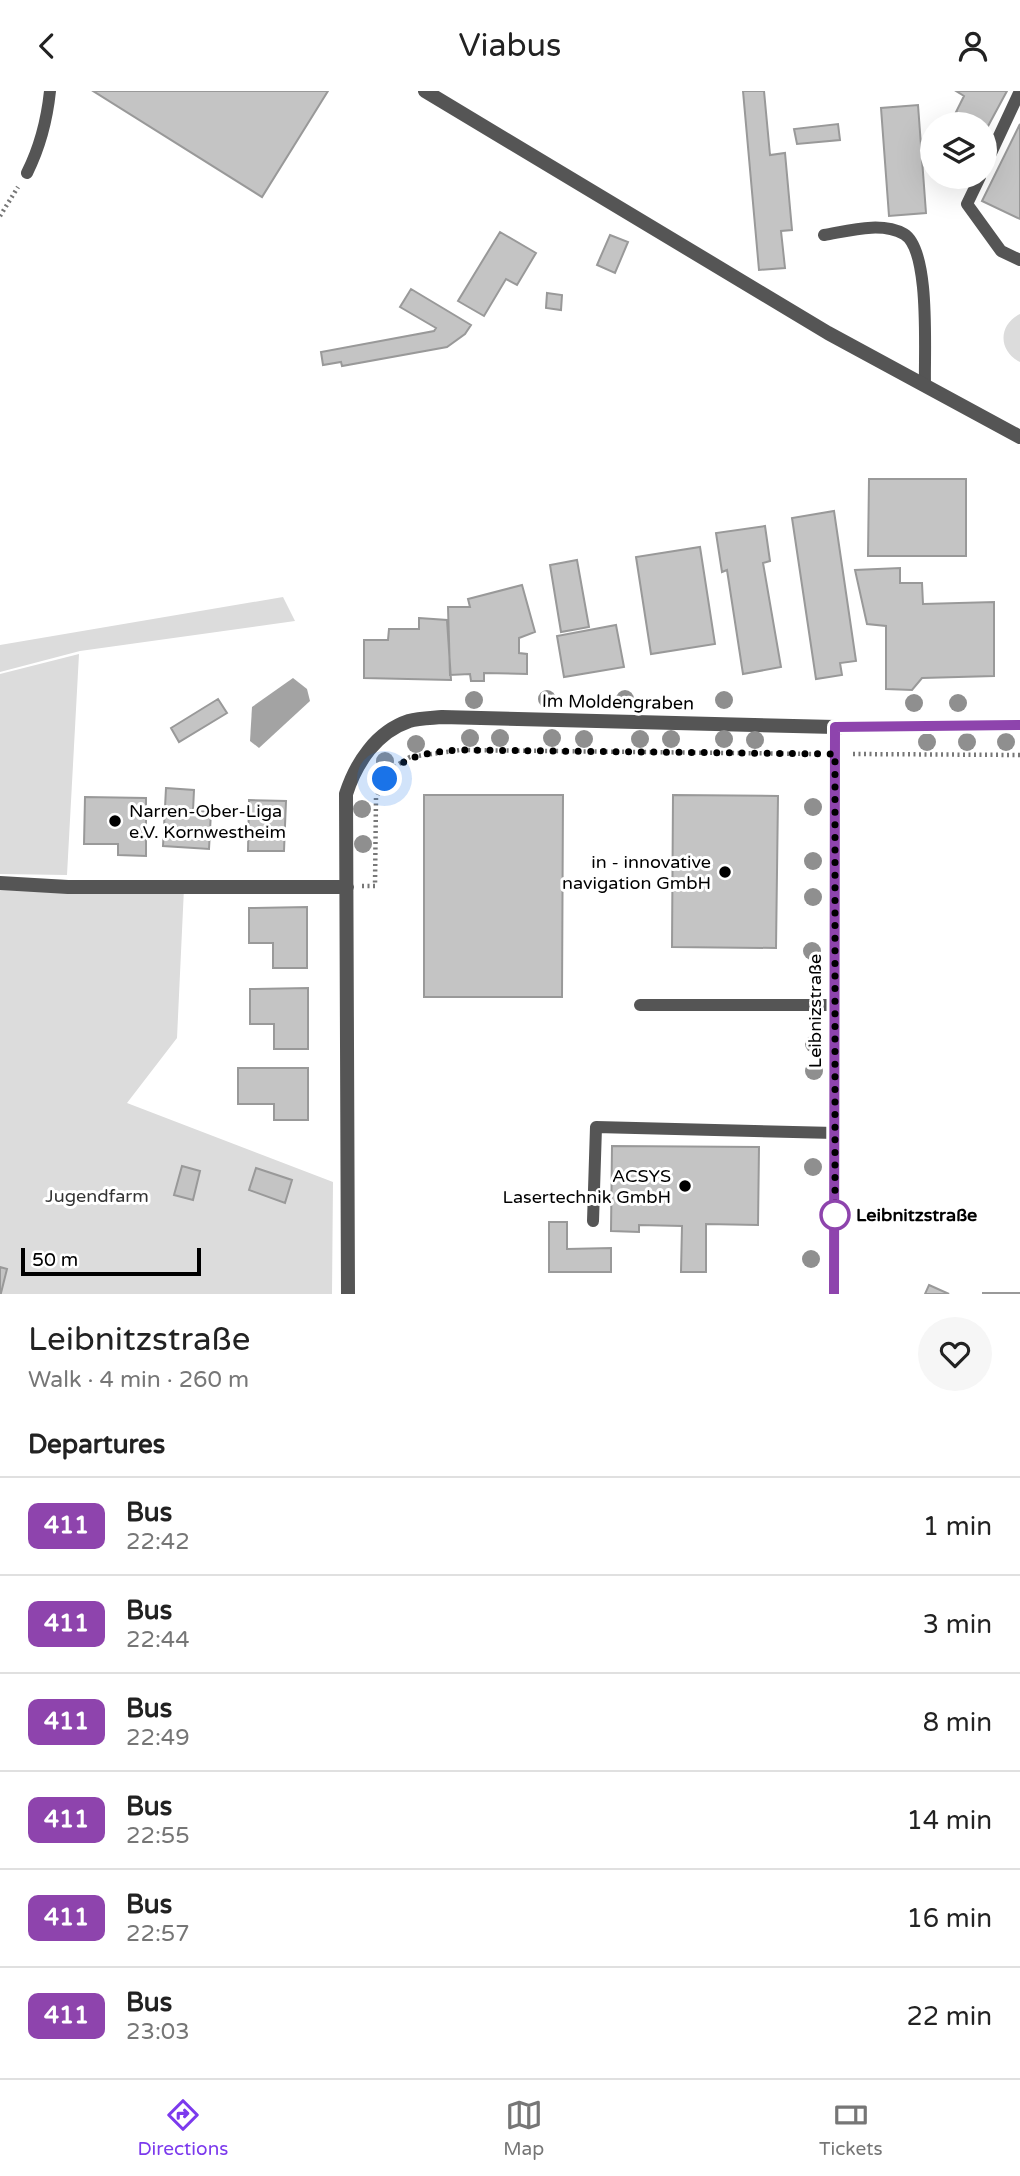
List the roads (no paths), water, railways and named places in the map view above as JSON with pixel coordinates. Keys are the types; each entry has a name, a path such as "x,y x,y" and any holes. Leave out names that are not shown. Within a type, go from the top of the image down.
{"street":[{"path":"425,91 828,333 1020,437"},
{"name":"Im Moldengraben","path":"348,1294 346,794 354,769 369,749 385,735 409,721 442,717 835,727 1020,725"},
{"name":"Leibnizstraße","path":"834,1294 835,727"},
{"path":"0,883 68,887 347,887"}],"lane":[{"path":"27,173 37,153 45,125 50,91"},
{"path":"997,140 1020,91"},
{"path":"975,189 968,204 1001,251 1020,260"},
{"path":"824,235 873,227 902,232 912,240 923,272 925,385"},
{"path":"640,1005 834,1005"},
{"path":"593,1221 596,1127 835,1133"}],"place":[{"name":"Narren-Ober-Liga e.V. Kornwestheim","path":"115,821"},
{"name":"in - innovative navigation GmbH","path":"725,872"},
{"name":"ACSYS Lasertechnik GmbH","path":"685,1186"},
{"name":"Leibnitzstraße","path":"835,1215"}],"park label":[{"name":"Jugendfarm","path":"97,1196"}]}
